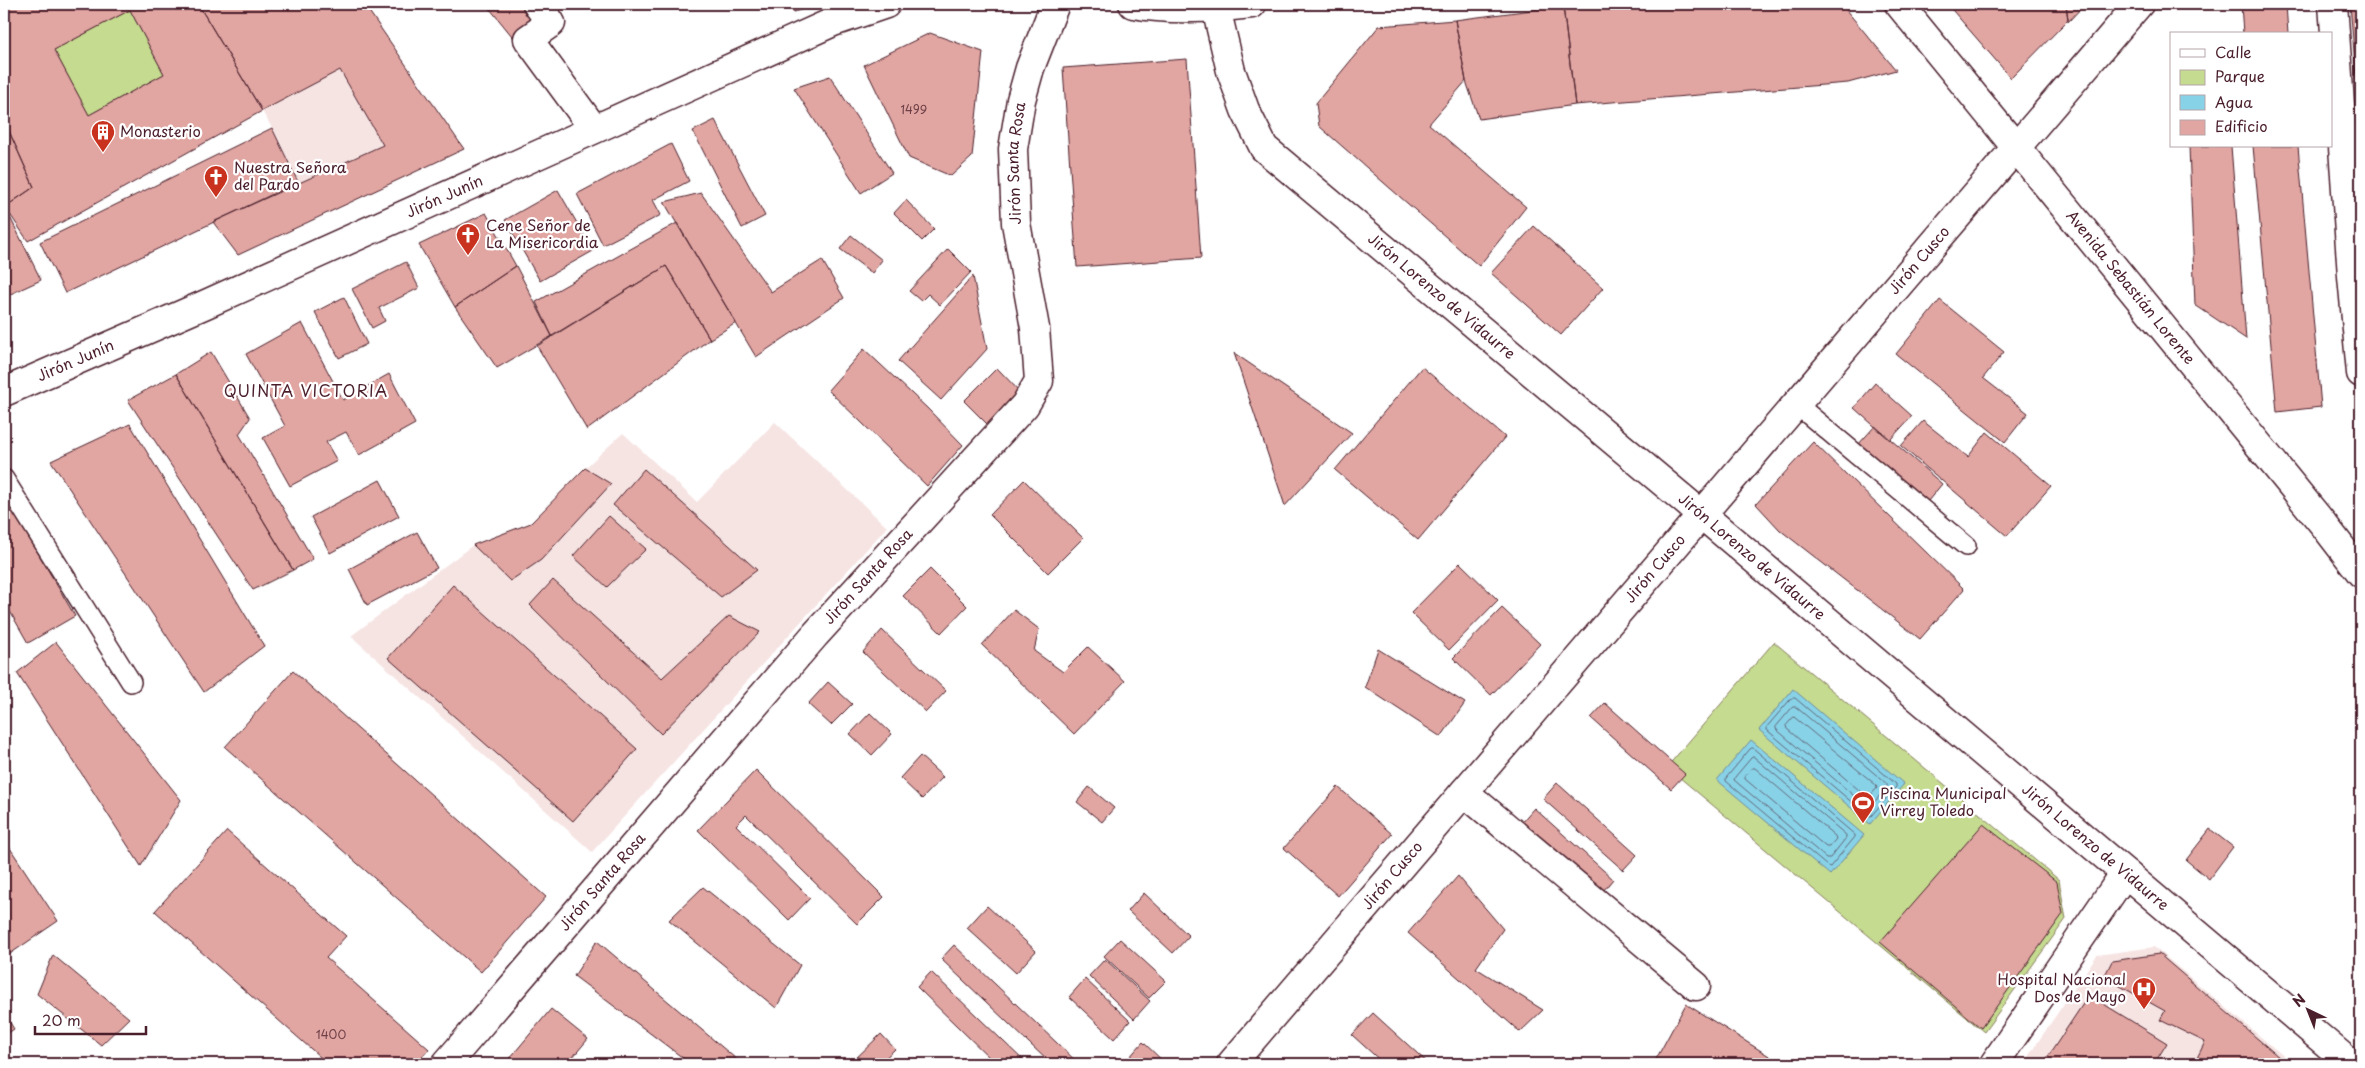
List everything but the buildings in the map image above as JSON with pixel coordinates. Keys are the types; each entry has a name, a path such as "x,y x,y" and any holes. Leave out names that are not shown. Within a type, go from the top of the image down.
{"street":[{"path":"537,4 551,23 528,39 594,129"},
{"name":"Jirón Junín","path":"4,392 206,304 833,22 886,4"},
{"name":"Jirón Santa Rosa","path":"446,1064 815,635 1025,405 1039,381 1035,328 1016,223 1013,149 1021,100 1030,68 1055,4"},
{"path":"1133,4 1152,7 1216,8 1252,4"},
{"name":"Avenida Sebastián Lorente","path":"1899,4 2318,517 2361,573"},
{"name":"Jirón Cusco","path":"1231,1064 2139,4"},
{"path":"2334,4 2352,276 2361,373"},
{"name":"Jirón Lorenzo de Vidaurre","path":"1216,8 1231,71 1245,110 1264,148 1701,514 2351,1064"},
{"path":"1464,792 1696,986"},
{"path":"1994,1064 2125,874"}],"lane":[{"path":"1796,404 1966,546"},
{"path":"4,479 131,682"}],"shaded area":[{"path":"198,4 364,4 464,149 238,255 213,222 298,181 272,128"},
{"path":"775,422 887,527 592,852 351,636 473,545 531,523 585,468 623,433 697,502"},
{"name":"Hospital Nacional Dos de Mayo","path":"2154,947 2293,1064 2023,1064 2097,955"}],"green space":[{"path":"130,10 164,74 89,115 54,50"},
{"name":"Piscina Municipal Virrey Toledo","path":"1774,642 2059,880 2066,919 1984,1032 1667,767"}],"water":[{"path":"1793,689 1904,784 1870,824 1759,730"},
{"path":"1751,740 1864,835 1830,875 1717,780"}],"place":[{"name":"Monasterio","path":"103,153"},
{"name":"Nuestra Señora del Pardo","path":"216,198"},
{"name":"Cene Señor de La Misericordia","path":"468,256"},
{"name":"Piscina Municipal Virrey Toledo","path":"1863,824"},
{"name":"Hospital Nacional Dos de Mayo","path":"2144,1010"}],"district":[{"name":"QUINTA VICTORIA","path":"306,391"}]}
